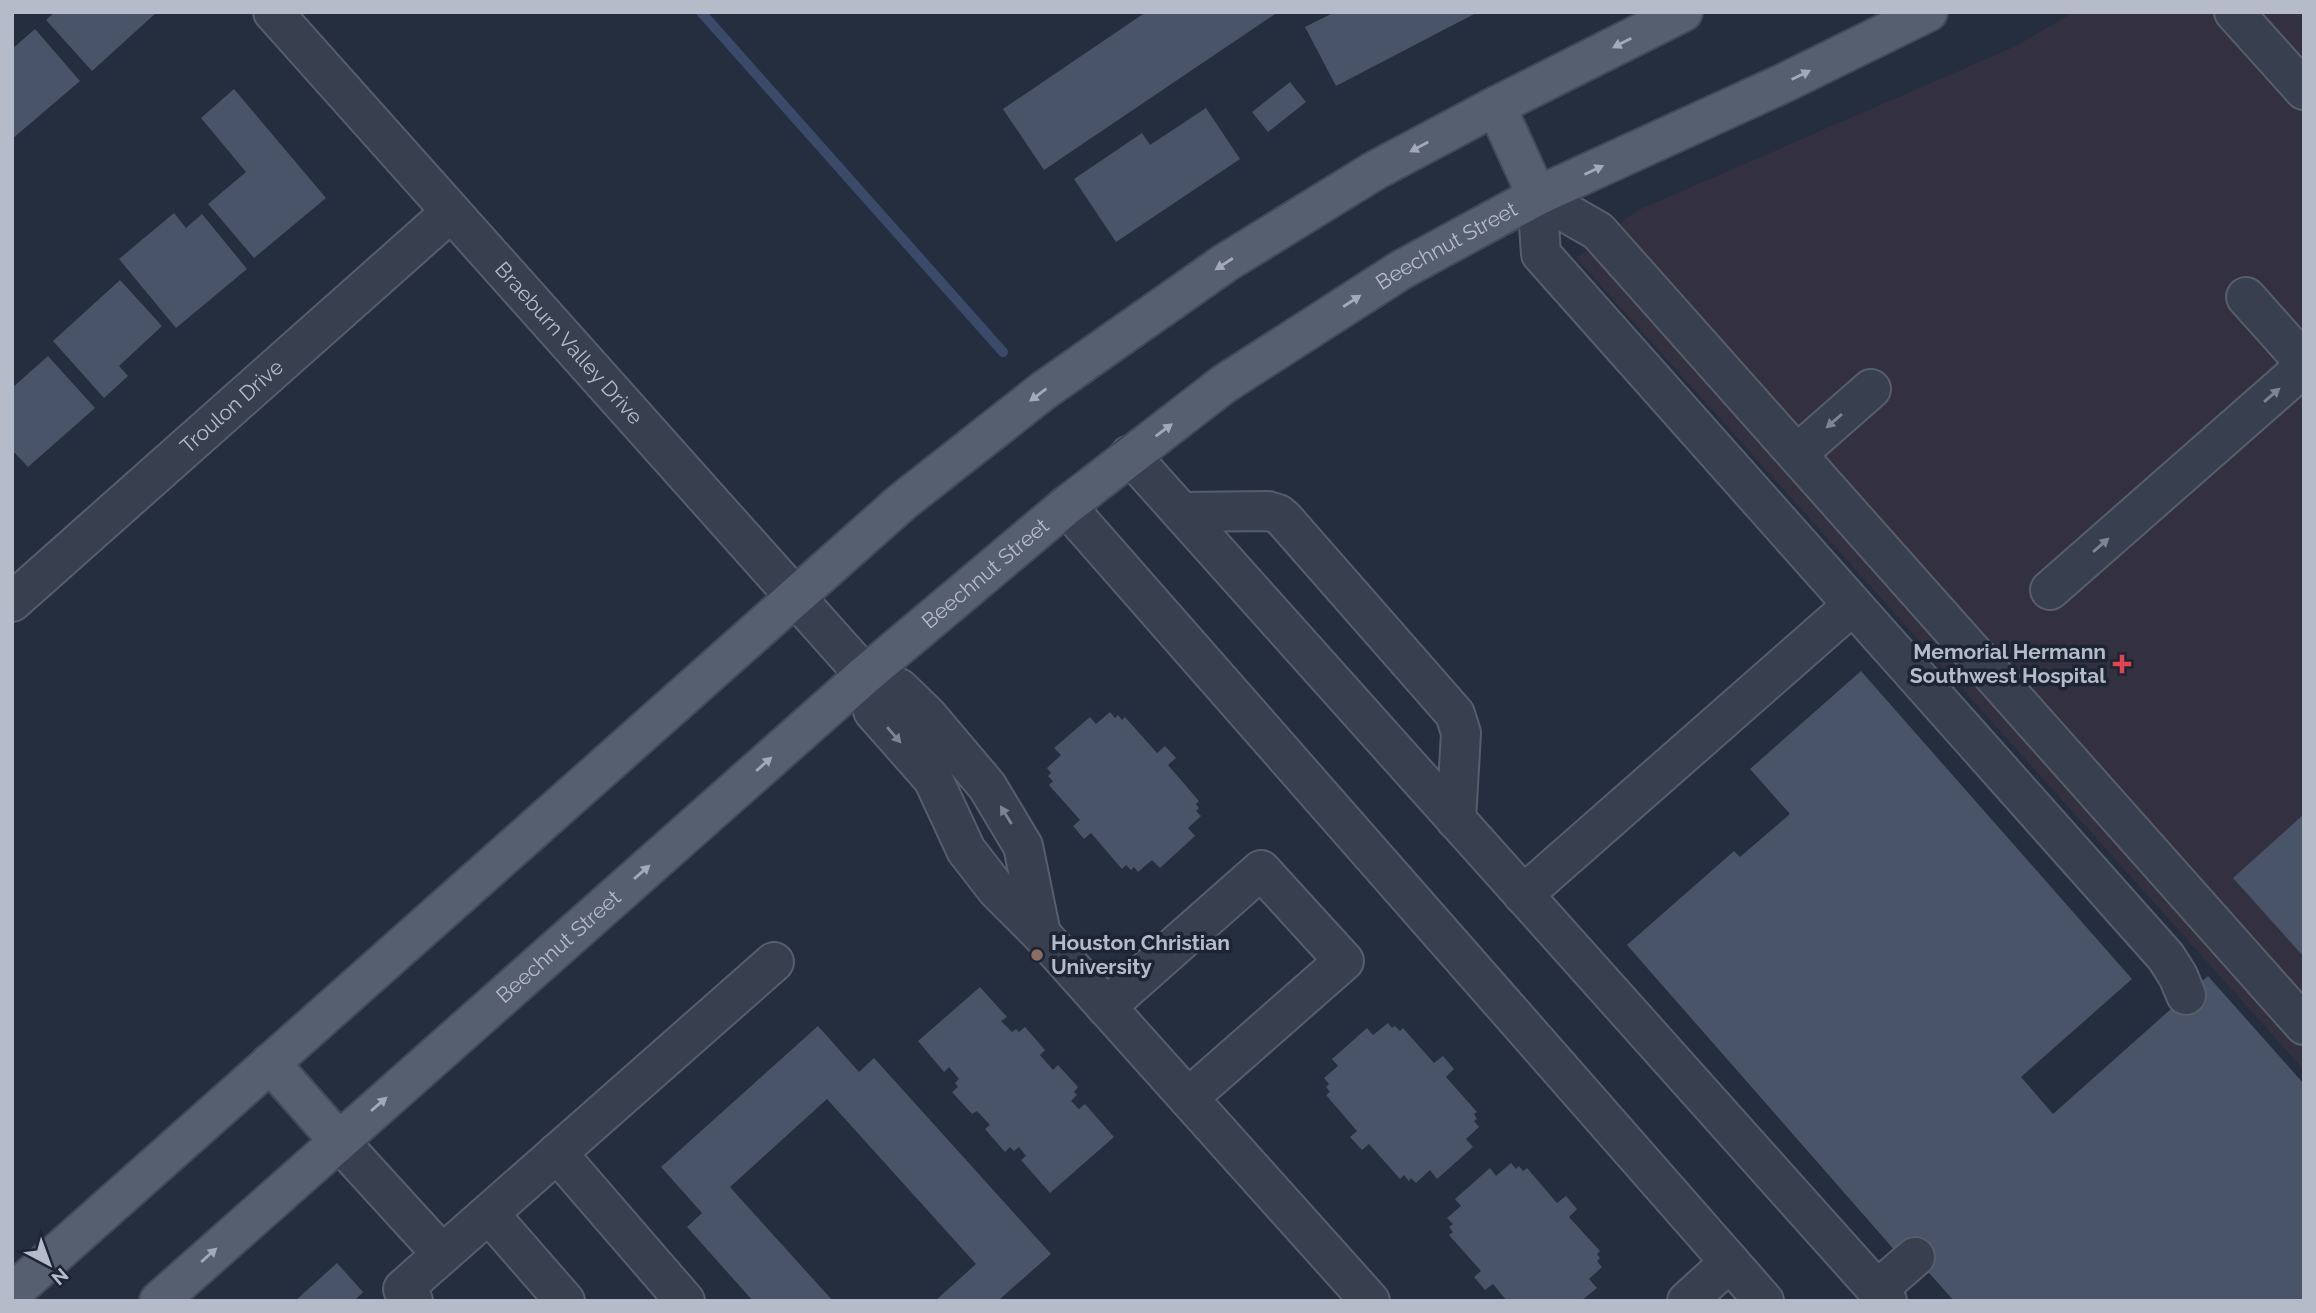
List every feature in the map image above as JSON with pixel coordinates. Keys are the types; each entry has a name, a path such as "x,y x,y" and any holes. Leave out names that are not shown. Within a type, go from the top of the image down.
{"main road":[{"path":"12,1293 902,502 1054,383 1225,264 1374,171 1683,12"},
{"name":"Beechnut Street","path":"159,1301 865,675 1066,506 1224,384 1390,277 1537,196 1786,82 1928,12"},
{"path":"1496,106 1537,196"},
{"path":"270,1063 338,1140"}],"street":[{"name":"Braeburn Valley Drive","path":"273,12 865,675"},
{"path":"2234,12 2304,90"},
{"path":"1537,196 1598,231 2304,1025"},
{"path":"1537,196 1541,254 2166,957 2186,995"},
{"name":"Troulon Drive","path":"12,602 451,212"},
{"path":"2050,590 2304,365 2246,297"},
{"path":"1797,454 1871,389"},
{"path":"1130,456 1882,1296 1915,1257"},
{"path":"1066,506 1764,1301"},
{"path":"1181,512 1268,511 1284,519 1455,713 1461,733 1456,820"},
{"path":"1523,895 1853,605"},
{"path":"865,675 900,688 987,786 1023,846 1041,934"},
{"path":"865,675 873,711 933,779 966,850 997,890 1041,934 1370,1301"},
{"path":"933,779 963,757"},
{"path":"1106,1007 1261,870 1344,961 1188,1098"},
{"path":"413,1301 403,1289 774,962"},
{"path":"338,1140 442,1254"},
{"path":"557,1153 685,1301"},
{"path":"489,1214 565,1301"},
{"path":"1687,1301 1730,1262"}],"shaded area":[{"name":"Memorial Hermann Southwest Hospital","path":"2074,12 2304,12 2304,1070 1576,258 1636,211 2016,46"}],"building":[{"path":"55,12 157,12 92,71 46,20"},
{"path":"1146,12 1278,12 1044,170 1003,109"},
{"path":"1335,12 1478,12 1336,86 1305,27"},
{"path":"35,29 80,81 12,139 12,49"},
{"path":"1290,82 1306,102 1268,132 1252,112"},
{"path":"234,89 326,198 254,258 208,204 246,172 201,118"},
{"path":"1206,108 1240,159 1116,242 1074,179 1142,133 1150,145"},
{"path":"174,213 186,228 202,214 247,269 176,328 119,259"},
{"path":"120,280 162,326 119,366 128,376 104,398 53,341"},
{"path":"48,356 95,408 28,467 12,450 12,388"},
{"path":"1861,671 2132,979 2021,1077 2053,1114 2208,976 2304,1084 2304,1301 1954,1301 1905,1246 1897,1253 1627,945 1734,851 1740,857 1790,814 1750,769"},
{"path":"1110,712 1115,718 1118,715 1122,720 1125,717 1157,753 1165,746 1176,758 1168,765 1199,801 1196,811 1201,816 1188,828 1195,836 1160,868 1152,860 1138,872 1134,867 1131,870 1126,865 1122,869 1091,833 1084,839 1073,826 1080,820 1049,785 1053,781 1048,776 1051,773 1047,768 1061,755 1054,748 1090,717 1096,724"},
{"path":"2304,814 2304,957 2233,878"},
{"path":"980,987 1007,1017 1001,1021 1012,1032 1016,1029 1019,1032 1025,1027 1045,1050 1040,1055 1053,1070 1058,1065 1078,1087 1074,1092 1077,1095 1071,1101 1079,1109 1085,1104 1114,1137 1050,1193 1021,1160 1026,1156 1019,1147 1014,1151 1010,1147 1005,1152 985,1129 990,1125 977,1111 972,1114 952,1092 958,1087 955,1083 959,1079 949,1067 944,1072 918,1041"},
{"path":"1388,1023 1400,1031 1403,1028 1434,1063 1443,1056 1454,1069 1446,1077 1477,1112 1474,1114 1477,1119 1474,1121 1479,1127 1466,1139 1473,1147 1437,1179 1430,1170 1416,1183 1411,1178 1409,1181 1404,1175 1400,1179 1369,1144 1362,1150 1350,1137 1357,1131 1326,1095 1330,1092 1326,1087 1329,1084 1324,1078 1338,1066 1332,1059 1367,1028 1373,1035"},
{"path":"818,1026 859,1072 874,1058 1051,1254 1000,1299 1002,1301 935,1301 976,1264 827,1099 730,1187 833,1301 753,1301 687,1227 702,1213 661,1167"},
{"path":"1511,1163 1516,1169 1519,1166 1523,1171 1527,1168 1557,1203 1566,1196 1577,1209 1569,1217 1600,1251 1597,1261 1602,1267 1589,1279 1597,1288 1581,1301 1507,1301 1493,1284 1485,1290 1474,1277 1481,1271 1449,1235 1453,1232 1449,1227 1453,1224 1447,1218 1461,1206 1455,1199 1490,1168 1496,1176"},
{"path":"337,1263 363,1292 354,1301 295,1301"}],"waterway":[{"path":"701,12 1003,352"}],"place":[{"name":"Memorial Hermann Southwest Hospital","path":"2122,664"},
{"name":"Houston Christian University","path":"1037,955"}]}
